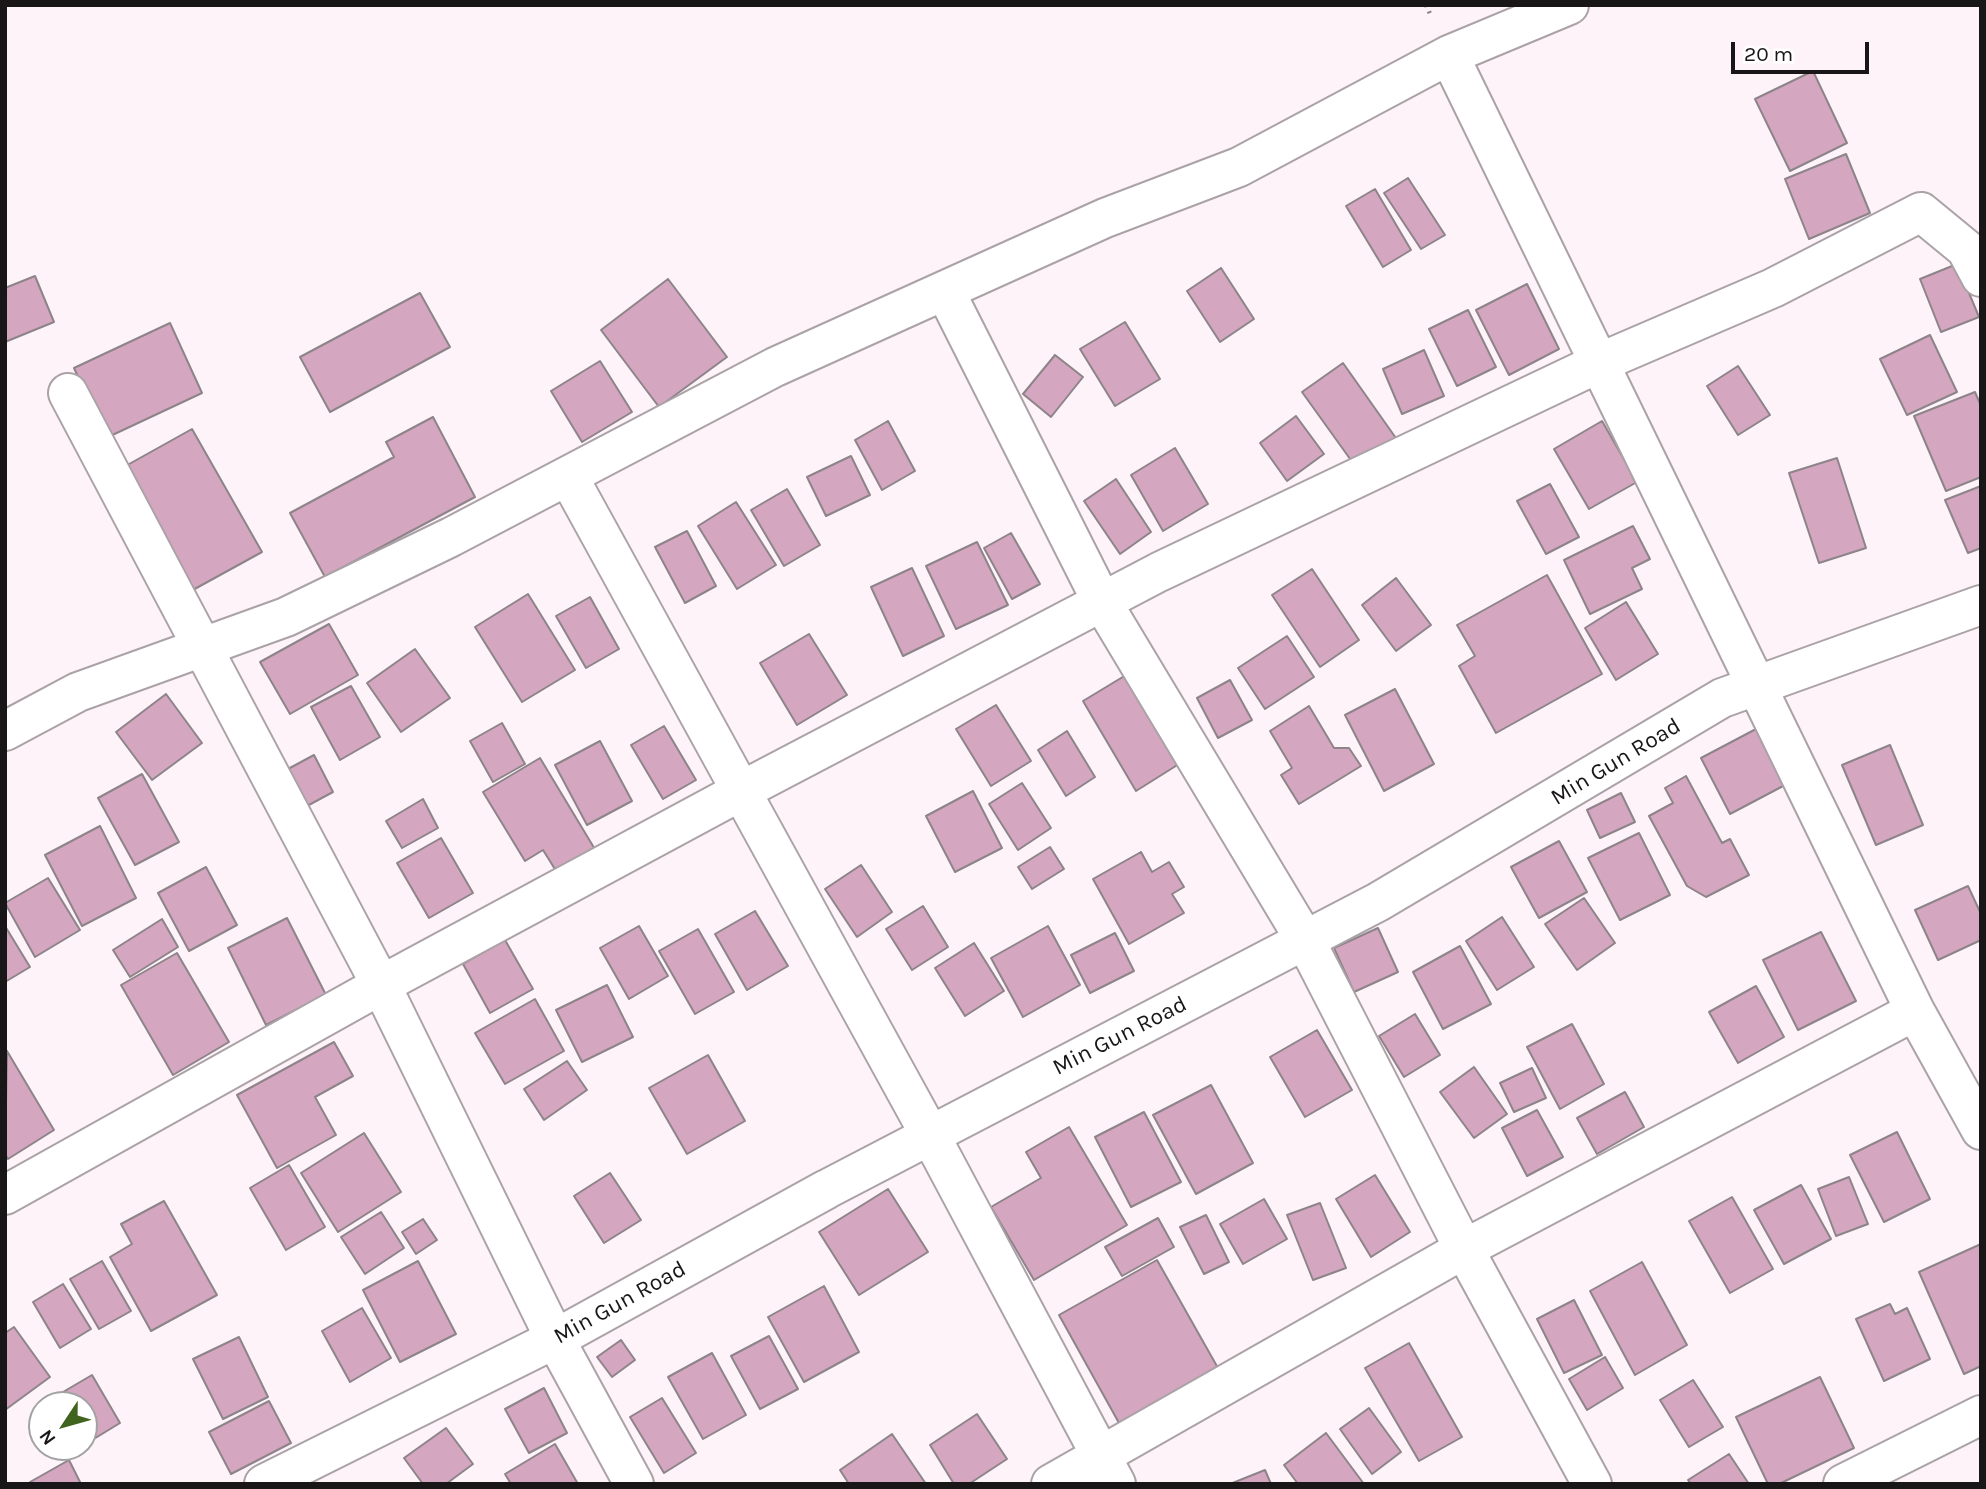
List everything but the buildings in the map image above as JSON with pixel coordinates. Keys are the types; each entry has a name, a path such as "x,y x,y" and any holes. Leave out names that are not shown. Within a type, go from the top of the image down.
{"street":[{"path":"5,730 78,692 286,617 451,537 775,367 1105,218 1239,167 1449,55 1569,5"},
{"path":"1449,55 1601,362 1915,1011 1981,1130"},
{"path":"5,1195 381,985 743,790 1102,602 1601,362 1773,288 1921,212 1966,249 1981,277"},
{"path":"945,291 1102,602 1305,940 1464,1249 1592,1484"},
{"path":"68,393 381,985 555,1339 634,1484"},
{"path":"568,476 743,790 1109,1470"},
{"name":"Min Gun Road","path":"264,1484 555,1339 930,1135 1378,902 1722,698 1981,605"},
{"path":"1051,1484 1109,1470 1464,1249 1915,1011"},
{"path":"1843,1484 1981,1415"}]}
